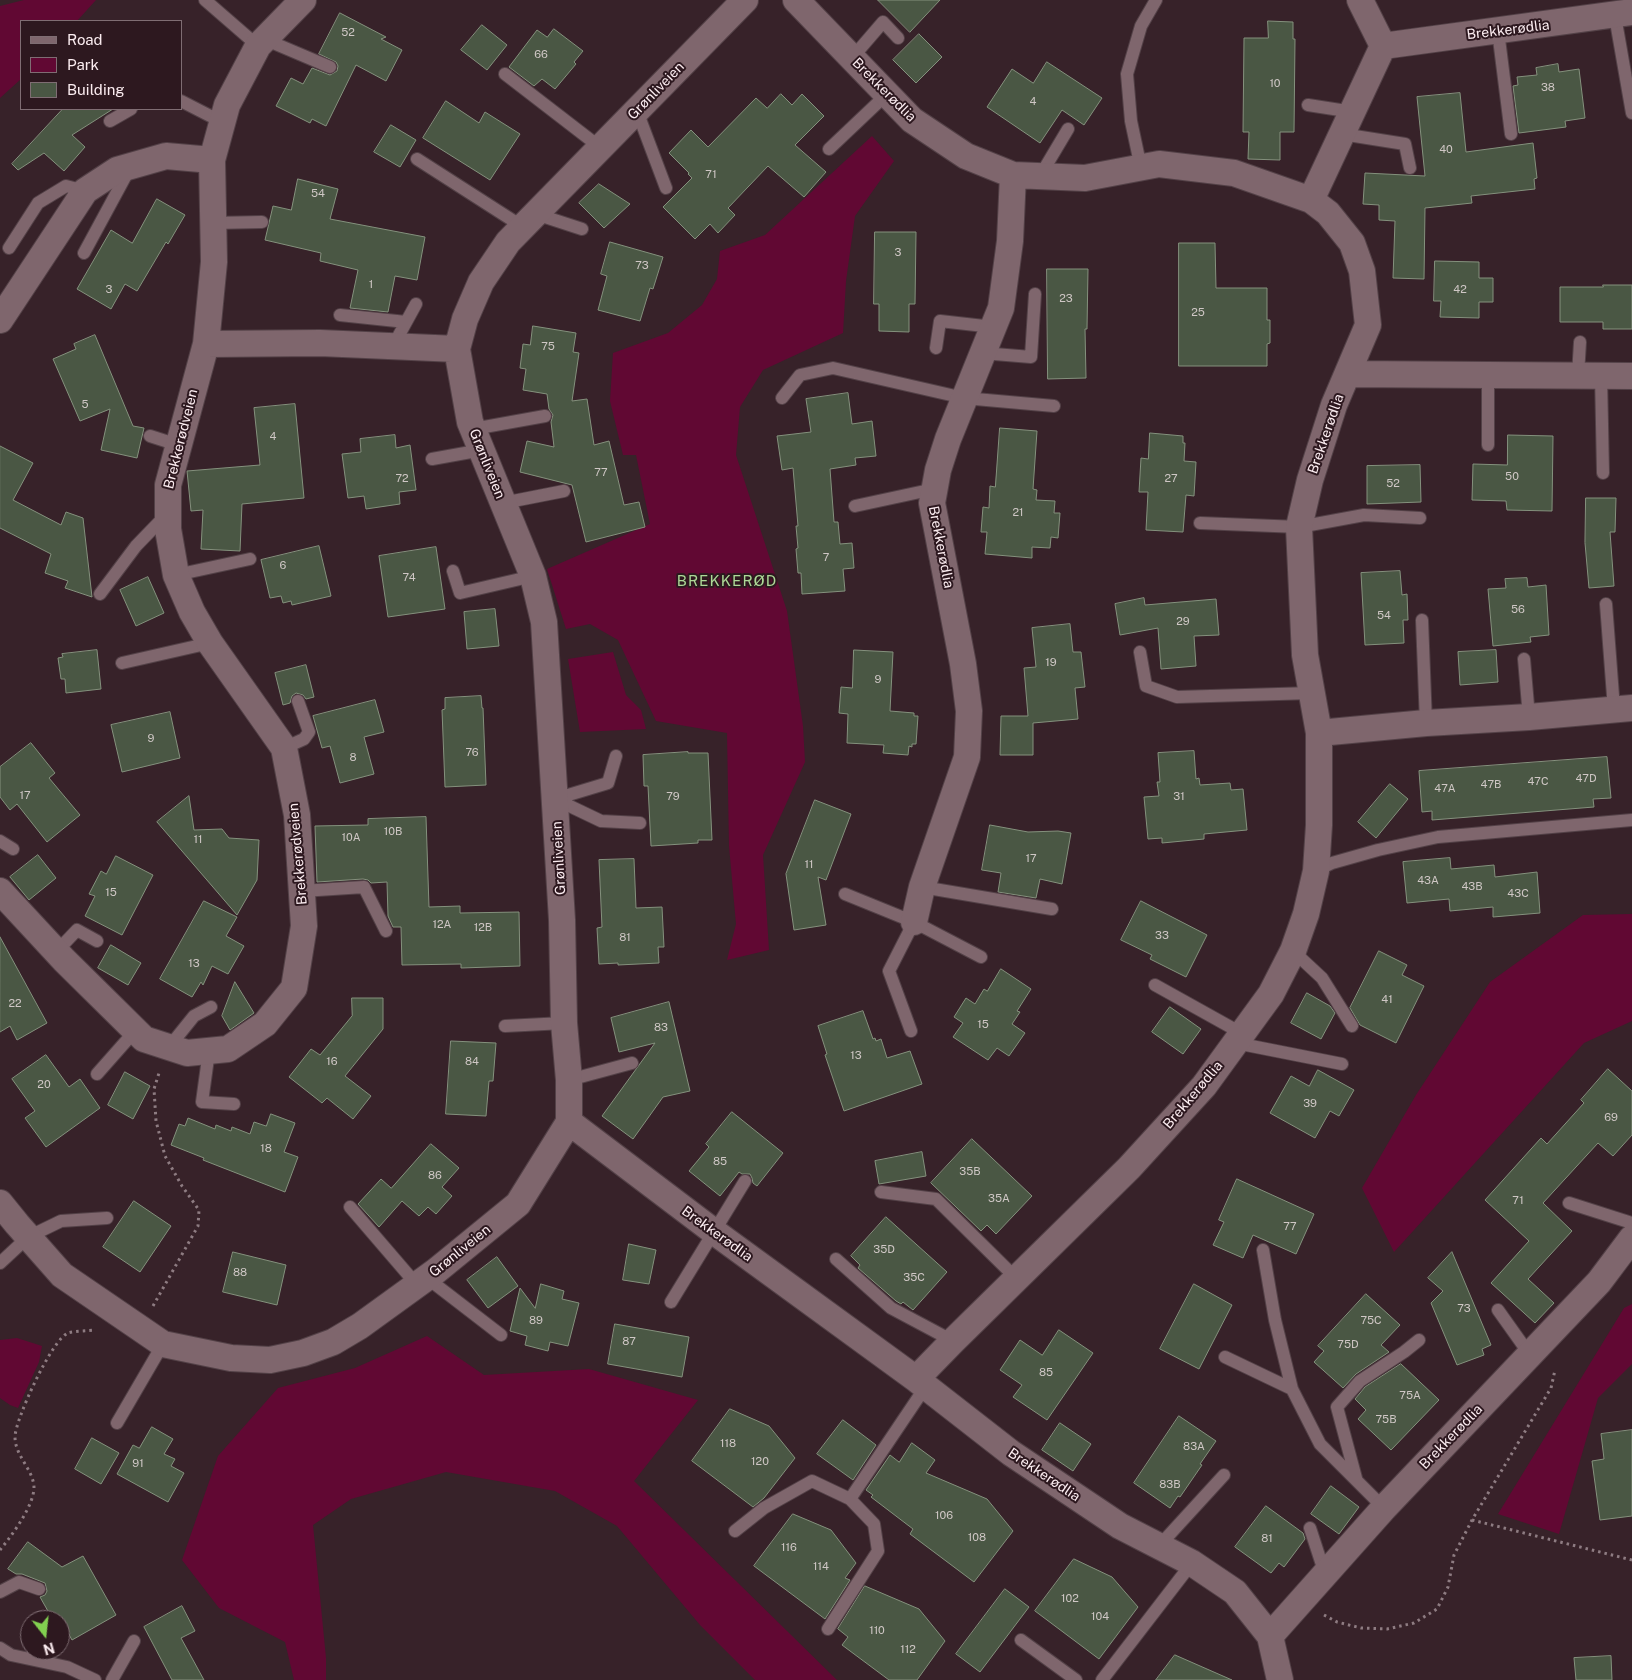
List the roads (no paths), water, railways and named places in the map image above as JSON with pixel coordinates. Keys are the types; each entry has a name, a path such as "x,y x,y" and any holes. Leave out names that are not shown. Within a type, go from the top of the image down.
{"street":[{"name":"Brekkerødveien","path":"0,891 56,952 144,1040 187,1052 228,1049 266,1024 294,988 304,926 297,815 284,748 210,643 192,612 176,575 168,529 168,486 206,344 214,262 212,160 222,122 227,105 261,43 303,0"},
{"name":"Grønliveien","path":"0,1203 62,1275 163,1344 231,1358 270,1360 303,1353 333,1342 360,1326 422,1281 518,1204 569,1122 569,1080 564,1023 562,920 544,622 533,576 470,422 457,349 465,319 481,282 508,242 745,0"},
{"name":"Brekkerødlia","path":"796,0 912,120 966,156 1013,175 1085,178 1159,164 1234,173 1311,200 1328,213 1352,243 1362,271 1368,325 1334,406 1310,480 1299,527 1306,655 1319,733 1319,825 1316,871 1306,914 1293,950 1271,994 1204,1086 1135,1161 953,1341 921,1383"},
{"path":"1311,200 1383,46 1360,0"},
{"name":"Brekkerødlia","path":"1383,46 1624,14"},
{"path":"0,320 85,191 117,170 166,156 212,160"},
{"name":"Brekkerødlia","path":"914,922 922,887 967,756 969,711 963,664 932,503 938,470 964,398 1001,308 1010,241 1013,175"},
{"path":"206,344 320,343 457,349"},
{"path":"1348,374 1632,376"},
{"path":"1319,733 1623,708"},
{"name":"Brekkerødlia","path":"569,1122 921,1383 1011,1453 1120,1526 1192,1563 1235,1592 1270,1636 1280,1680"},
{"name":"Brekkerødlia","path":"1270,1636 1384,1508 1599,1282 1632,1238"}],"lane":[{"path":"205,0 261,43 330,67"},
{"path":"1141,168 1131,121 1127,74 1141,26 1156,0"},
{"path":"1624,14 1632,112"},
{"path":"852,58 883,22 898,38"},
{"path":"1498,31 1511,134"},
{"path":"505,74 601,148"},
{"path":"830,148 887,94"},
{"path":"182,102 222,122"},
{"path":"1308,105 1347,123 1405,144 1410,168"},
{"path":"110,121 129,110"},
{"path":"636,111 666,188"},
{"path":"1040,176 1068,129"},
{"path":"416,159 529,221 582,229"},
{"path":"84,253 132,166"},
{"path":"9,248 38,202 66,186 85,191"},
{"path":"213,223 262,222"},
{"path":"982,353 1031,356 1035,294"},
{"path":"393,346 416,304"},
{"path":"340,315 406,322"},
{"path":"936,348 940,321 993,327"},
{"path":"1580,342 1589,375 1603,473"},
{"path":"782,398 800,376 832,368 964,398 1054,406"},
{"path":"1488,375 1488,445"},
{"path":"432,459 477,440 545,416"},
{"path":"150,436 178,445"},
{"path":"855,506 934,489"},
{"path":"503,503 564,492"},
{"path":"100,594 136,546 168,514"},
{"path":"1200,523 1299,527 1364,515 1420,518"},
{"path":"176,575 250,559"},
{"path":"453,571 460,593 533,576"},
{"path":"1606,604 1623,708"},
{"path":"1422,620 1426,723"},
{"path":"122,663 210,643"},
{"path":"1140,652 1146,686 1177,697 1312,694"},
{"path":"1524,659 1529,717"},
{"path":"284,748 304,739 309,732 298,701"},
{"path":"555,799 608,783 616,756"},
{"path":"555,799 601,821 640,823"},
{"path":"1316,871 1332,863 1438,837 1632,820"},
{"path":"0,841 13,849"},
{"path":"302,891 364,887 386,932"},
{"path":"922,887 1052,910"},
{"path":"845,894 914,922 981,957"},
{"path":"911,1031 889,971 914,922"},
{"path":"56,952 77,930 97,941"},
{"path":"1293,950 1322,978 1352,1026"},
{"path":"1155,985 1239,1039 1342,1064"},
{"path":"166,1046 194,1016 211,1007"},
{"path":"505,1026 564,1023"},
{"path":"97,1074 135,1031"},
{"path":"209,1051 202,1102 234,1104"},
{"path":"569,1080 632,1063"},
{"path":"671,1302 745,1181"},
{"path":"881,1192 936,1199 1016,1278"},
{"path":"1569,1204 1632,1223"},
{"path":"350,1207 422,1281 501,1335"},
{"path":"0,1263 28,1237 61,1221 106,1218"},
{"path":"1264,1250 1276,1320 1292,1389 1320,1444 1384,1508"},
{"path":"836,1259 891,1308 953,1341"},
{"path":"1498,1310 1530,1355"},
{"path":"1357,1481 1337,1407 1360,1381 1419,1340"},
{"path":"117,1423 163,1344"},
{"path":"1226,1358 1292,1389"},
{"path":"850,1498 921,1383"},
{"path":"1159,1546 1224,1475"},
{"path":"735,1531 764,1508 812,1481 850,1498 874,1524 878,1551 828,1628"},
{"path":"1310,1528 1325,1574"},
{"path":"1102,1680 1192,1563"},
{"path":"0,1592 18,1582 39,1589"},
{"path":"1020,1640 1076,1680"},
{"path":"112,1680 134,1641"},
{"path":"0,1648 11,1655 67,1667 95,1680"}],"district":[{"name":"BREKKERØD","path":"727,581"}]}
